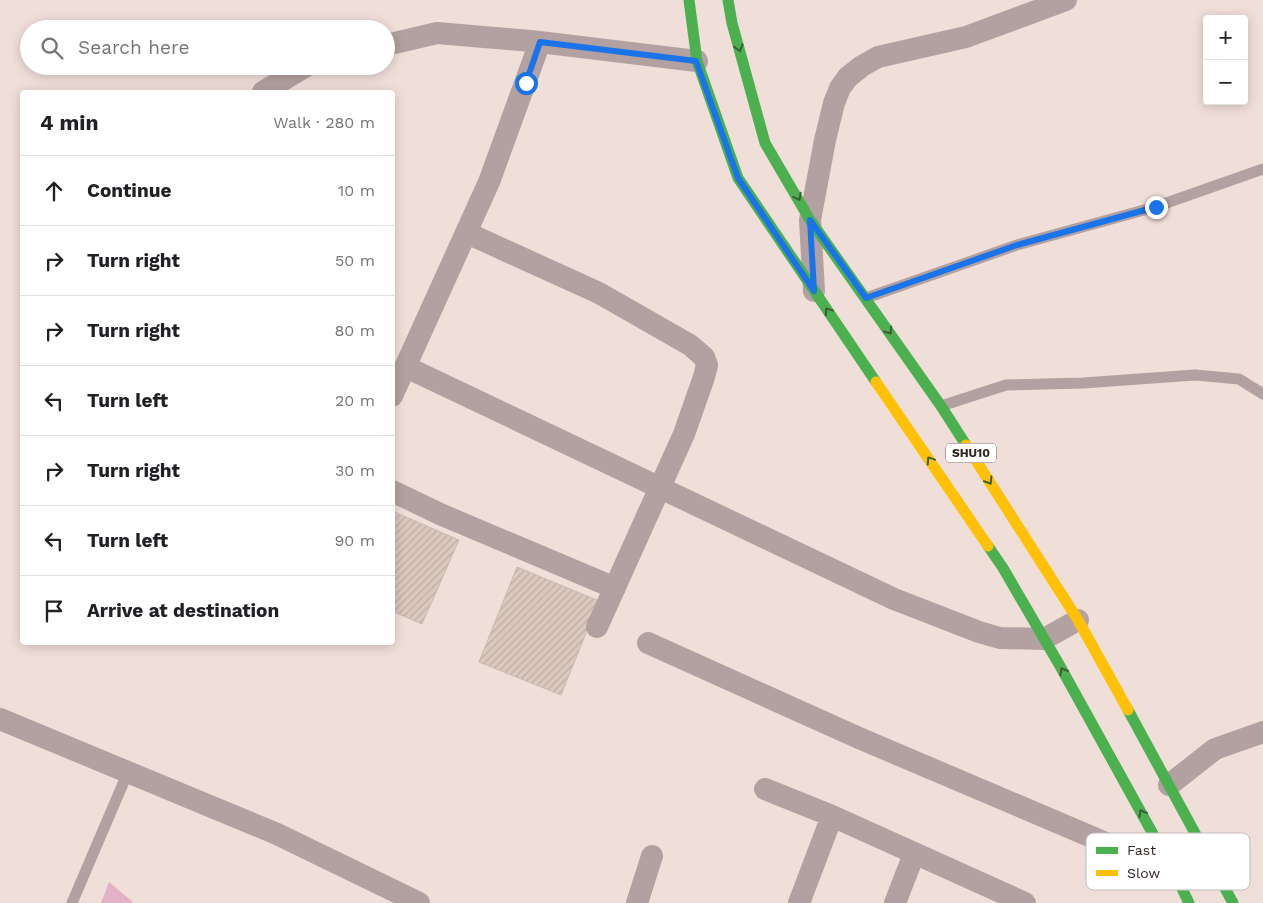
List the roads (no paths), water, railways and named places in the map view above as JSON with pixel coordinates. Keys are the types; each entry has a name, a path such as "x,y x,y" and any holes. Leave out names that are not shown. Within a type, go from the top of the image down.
{"main road":[{"name":"SHU10","path":"689,0 696,61 738,178 1003,568 1152,833"},
{"name":"SHU10","path":"728,0 732,23 765,144 810,220 941,406 1078,620 1195,833"},
{"name":"SHU10","path":"1183,890 1189,903"},
{"name":"SHU10","path":"1226,890 1233,903"}],"street":[{"path":"814,291 810,220 834,103 840,88 848,77 878,57 966,37 1066,0"},
{"path":"395,43 437,33 540,42 696,61"},
{"path":"395,390 489,182 540,42"},
{"path":"266,90 291,75"},
{"path":"467,233 599,293 690,345 704,357 707,365 684,434 597,627"},
{"path":"406,367 790,550 903,602 979,632 1000,638 1044,639 1078,620"},
{"path":"395,492 440,514 615,588"},
{"path":"648,643 859,738 1086,835"},
{"path":"0,719 277,834 418,903"},
{"path":"1169,785 1215,749 1263,732"},
{"path":"765,789 832,816 1025,903"},
{"path":"799,903 832,816"},
{"path":"895,903 914,854"},
{"path":"637,903 652,856"}],"lane":[{"path":"866,298 1017,245 1156,207 1263,169"},
{"path":"941,406 1006,384 1083,382 1195,375 1239,379 1263,394"},
{"path":"72,903 128,772"}]}
